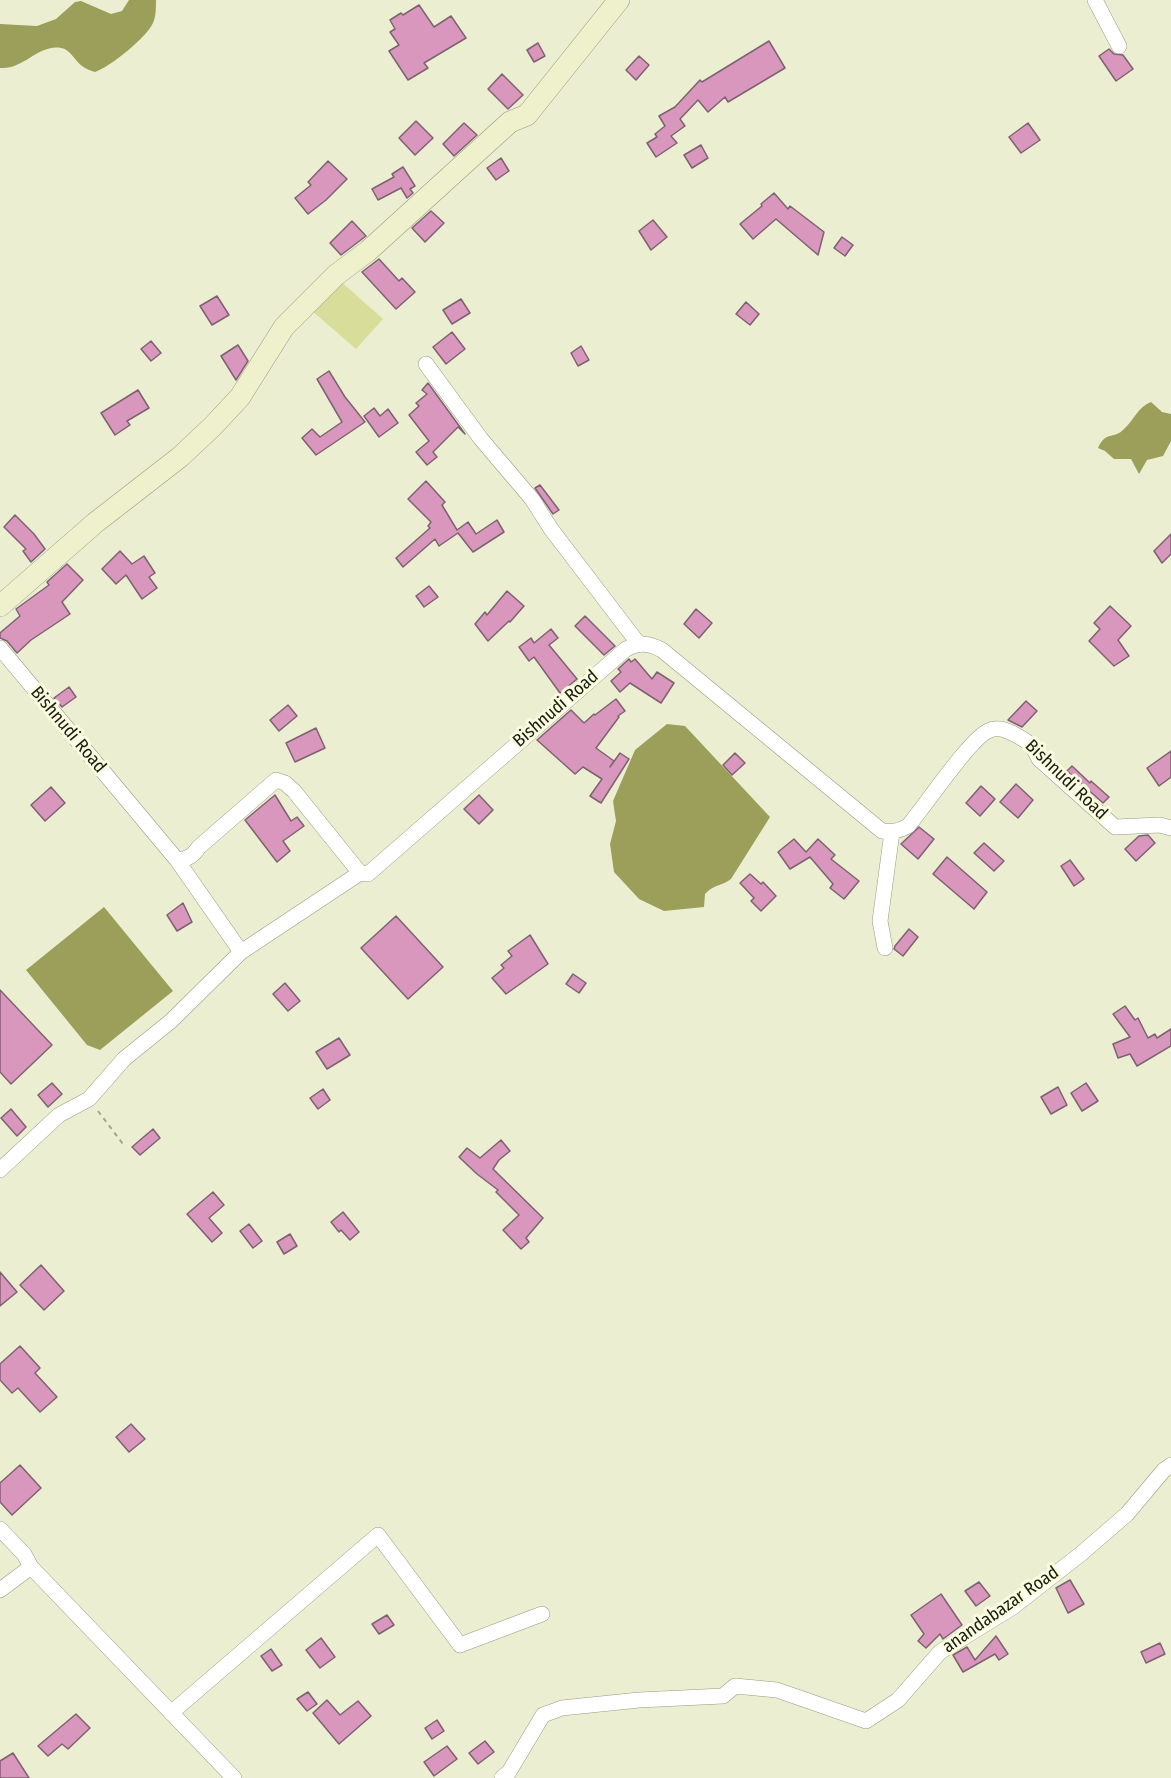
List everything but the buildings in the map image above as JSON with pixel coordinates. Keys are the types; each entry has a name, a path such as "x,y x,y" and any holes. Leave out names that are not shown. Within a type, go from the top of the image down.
{"street":[{"path":"0,606 95,523 180,457 213,426 240,397 284,327 336,275 368,251 510,122 526,115 619,0"},
{"path":"1095,0 1119,46"},
{"path":"426,364 481,439 532,499 551,529 638,643 662,650 868,820 882,831 892,832 880,921 885,948"},
{"name":"Bishnudi Road","path":"89,1099 124,1059 171,1021 241,952 360,873 368,874 376,869 499,758 626,649 638,643"},
{"name":"Bishnudi Road","path":"0,648 177,860 241,952"},
{"name":"Bishnudi Road","path":"892,832 908,826 968,750 986,731 995,728 1011,733 1033,745 1039,759 1115,827 1161,825 1171,828"},
{"path":"177,860 186,860 195,854 199,847 276,780 285,783 294,791 360,873"},
{"path":"0,1170 59,1115 89,1099"},
{"name":"anandabazar Road","path":"502,1778 509,1772 543,1715 562,1708 639,1700 723,1696 735,1686 777,1690 866,1721 898,1700 940,1652 1013,1606 1082,1553 1127,1514 1164,1470 1171,1465"},
{"path":"0,1528 24,1554 31,1567 234,1778"},
{"path":"171,1713 378,1535 460,1645 542,1614"},
{"path":"0,1590 31,1567"}],"path":[{"path":"89,1099 123,1144"}],"shaded area":[{"path":"129,0 156,0 154,21 136,44 102,69 95,72 89,70 61,48 45,50 9,68 0,68 0,24 37,26 56,19 75,2 81,1 111,14 122,11"},
{"path":"338,279 383,319 356,349 311,310"},
{"path":"1151,402 1162,412 1171,414 1171,441 1163,456 1147,460 1139,474 1131,459 1114,459 1098,448 1104,439 1120,432 1143,407"},
{"path":"667,724 685,726 770,817 731,879 705,894 704,907 664,911 639,899 614,872 610,844 616,821 613,801 635,750"},
{"path":"104,907 173,991 100,1050 87,1045 26,970"}]}
